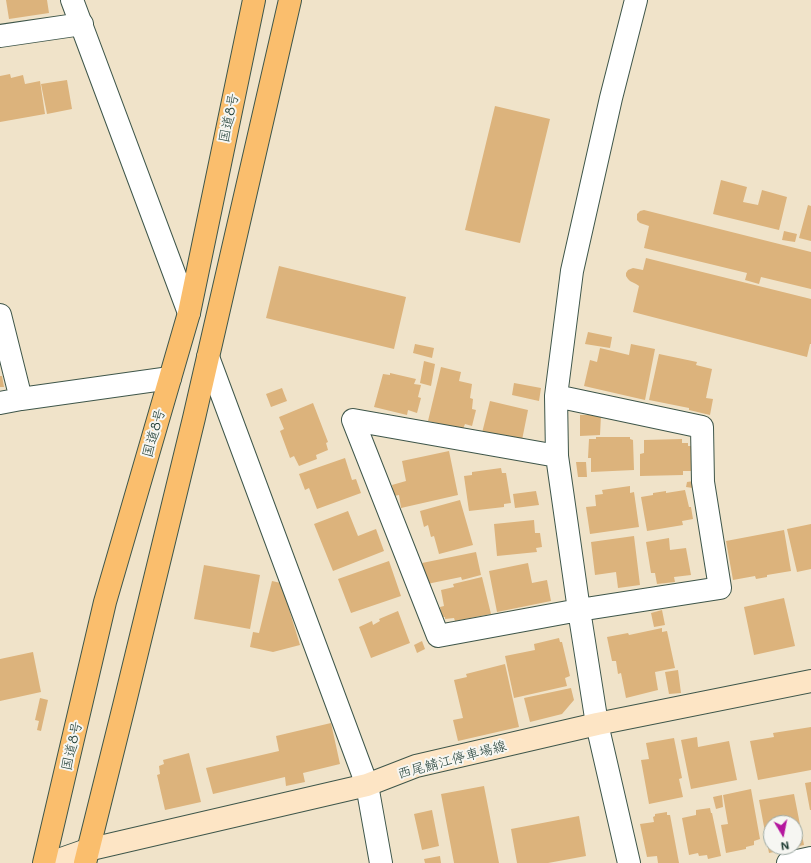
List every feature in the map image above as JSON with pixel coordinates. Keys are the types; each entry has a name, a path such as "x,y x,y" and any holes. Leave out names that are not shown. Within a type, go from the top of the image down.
{"highway":[{"name":"国道8号","path":"44,863 106,602 188,313 254,0"},
{"path":"86,856 124,706 208,357 290,0"}],"main road":[{"name":"西尾鯖江停車場線","path":"50,863 86,856 367,785 416,766 597,724 811,681"}],"street":[{"path":"72,0 188,313"},
{"path":"629,863 597,724 579,610 557,456 556,396 572,271 611,98 636,0"},
{"path":"0,36 82,24"},
{"path":"0,315 10,401 170,378"},
{"path":"208,357 367,785 381,863"},
{"path":"556,396 702,427 703,482 720,588 579,610 438,636 353,420 557,456"},
{"path":"788,863 811,858"}],"building":[{"path":"6,0 47,0 49,13 9,19"},
{"path":"10,74 11,78 23,75 25,84 40,81 45,114 0,122 0,76"},
{"path":"67,80 72,109 47,114 41,84"},
{"path":"495,106 550,119 520,243 465,230"},
{"path":"721,180 747,187 743,202 758,205 762,190 787,197 779,230 713,214"},
{"path":"808,205 811,206 811,241 799,238"},
{"path":"644,210 811,252 811,289 761,277 759,284 745,280 747,273 644,248 649,226 640,223 637,220 637,214"},
{"path":"784,231 797,234 795,242 782,240"},
{"path":"646,258 811,299 811,344 807,357 633,312 639,286 628,279 626,273 628,270 633,268 643,270"},
{"path":"279,266 406,297 394,349 266,318"},
{"path":"588,332 612,337 610,348 585,344"},
{"path":"415,344 434,348 432,358 413,353"},
{"path":"631,344 655,349 645,400 584,386 590,360 597,362 600,348 629,355"},
{"path":"659,354 697,362 696,365 712,369 706,398 713,399 710,415 689,410 689,408 649,400"},
{"path":"424,361 435,364 431,386 420,383"},
{"path":"441,367 461,372 459,381 472,384 470,398 473,399 472,409 476,410 472,426 465,424 463,429 428,421"},
{"path":"390,373 416,379 414,384 421,385 418,397 421,398 417,413 408,410 407,415 374,407 383,374 390,375"},
{"path":"0,376 2,376 4,387 0,387"},
{"path":"514,383 541,388 539,401 512,395"},
{"path":"282,388 287,401 271,407 266,394"},
{"path":"490,401 528,410 522,440 482,433"},
{"path":"313,403 328,442 326,443 328,450 316,455 317,459 299,466 294,456 290,458 280,431 284,429 279,417"},
{"path":"580,415 601,415 600,435 580,436"},
{"path":"596,437 630,437 630,439 633,440 634,470 591,472 591,458 588,458 589,439 596,439"},
{"path":"682,439 682,443 688,443 688,446 692,446 693,471 683,471 683,475 640,476 640,454 644,453 644,440"},
{"path":"449,451 458,495 401,508 399,495 394,496 392,485 406,481 402,461"},
{"path":"345,458 352,480 356,479 361,493 317,509 309,488 305,490 299,474"},
{"path":"576,462 586,462 587,477 578,477"},
{"path":"501,468 502,473 506,473 511,503 504,504 504,507 469,511 464,476 472,475 472,472"},
{"path":"694,481 693,488 686,487 687,482"},
{"path":"630,486 630,493 634,492 639,527 590,534 586,507 596,506 595,495 603,494 602,490"},
{"path":"685,490 689,507 691,507 693,519 682,521 683,525 647,531 641,497 653,495 653,493 666,491 666,493"},
{"path":"536,491 539,505 515,508 513,494"},
{"path":"460,500 473,545 439,554 434,536 431,537 428,525 424,527 420,511"},
{"path":"348,511 358,536 376,529 384,551 333,571 314,524"},
{"path":"534,520 535,533 540,533 542,547 536,548 537,552 497,556 494,524"},
{"path":"811,524 811,569 797,572 787,529"},
{"path":"784,530 791,571 767,575 767,577 756,579 755,576 733,580 726,541"},
{"path":"634,536 640,585 618,588 616,572 595,575 591,542"},
{"path":"669,538 670,550 686,548 691,575 674,577 675,582 657,584 655,573 651,573 646,542"},
{"path":"476,552 481,575 462,580 461,577 427,584 422,563"},
{"path":"389,561 401,596 351,613 338,579"},
{"path":"528,563 532,583 547,580 551,601 497,612 489,571"},
{"path":"204,565 260,575 250,629 194,619"},
{"path":"482,577 491,614 455,621 454,618 445,619 445,617 442,617 440,607 444,606 441,590 454,587 453,584"},
{"path":"272,581 281,583 300,645 273,652 250,647 253,632 259,633"},
{"path":"784,598 795,646 754,655 744,607"},
{"path":"662,610 665,625 654,627 651,613"},
{"path":"398,611 410,643 371,658 359,627 372,621 373,625 380,621 379,619"},
{"path":"662,628 662,632 667,631 675,668 655,672 658,690 626,698 621,673 618,674 616,661 612,661 607,637 628,633 629,635"},
{"path":"559,638 560,642 562,642 570,676 565,678 567,686 514,698 505,656 535,650 534,644"},
{"path":"422,641 425,649 417,653 414,645"},
{"path":"33,652 41,692 0,701 0,659"},
{"path":"505,664 519,727 458,741 453,720 463,718 454,680 467,677 466,674"},
{"path":"678,670 681,693 669,694 665,672"},
{"path":"571,688 574,700 562,714 530,722 524,698"},
{"path":"40,698 48,700 41,731 37,730 39,721 35,720"},
{"path":"331,723 340,764 303,773 305,782 286,786 285,777 213,794 206,768 279,751 276,736"},
{"path":"811,727 811,770 758,780 750,741 774,737 773,733"},
{"path":"697,737 698,747 729,741 737,780 691,789 681,740"},
{"path":"674,738 682,778 679,779 683,797 649,804 641,760 649,759 646,743"},
{"path":"189,753 201,802 165,810 157,775 160,774 159,766 164,764 163,760"},
{"path":"811,782 811,810 810,810 805,783"},
{"path":"484,786 499,863 454,863 441,794"},
{"path":"751,789 760,839 754,841 754,845 746,847 746,849 726,853 721,825 728,824 723,795"},
{"path":"794,794 798,815 763,815 763,821 759,800"},
{"path":"722,795 723,807 716,809 713,797"},
{"path":"710,808 721,856 708,859 707,855 699,856 698,853 689,855 682,818 696,815 696,810"},
{"path":"432,810 439,846 422,850 414,814"},
{"path":"667,812 667,815 670,815 679,863 658,863 657,856 647,857 640,824 654,822 653,817 655,814"},
{"path":"579,816 586,856 548,863 517,863 511,829"},
{"path":"440,856 441,863 425,863 424,859"}]}
